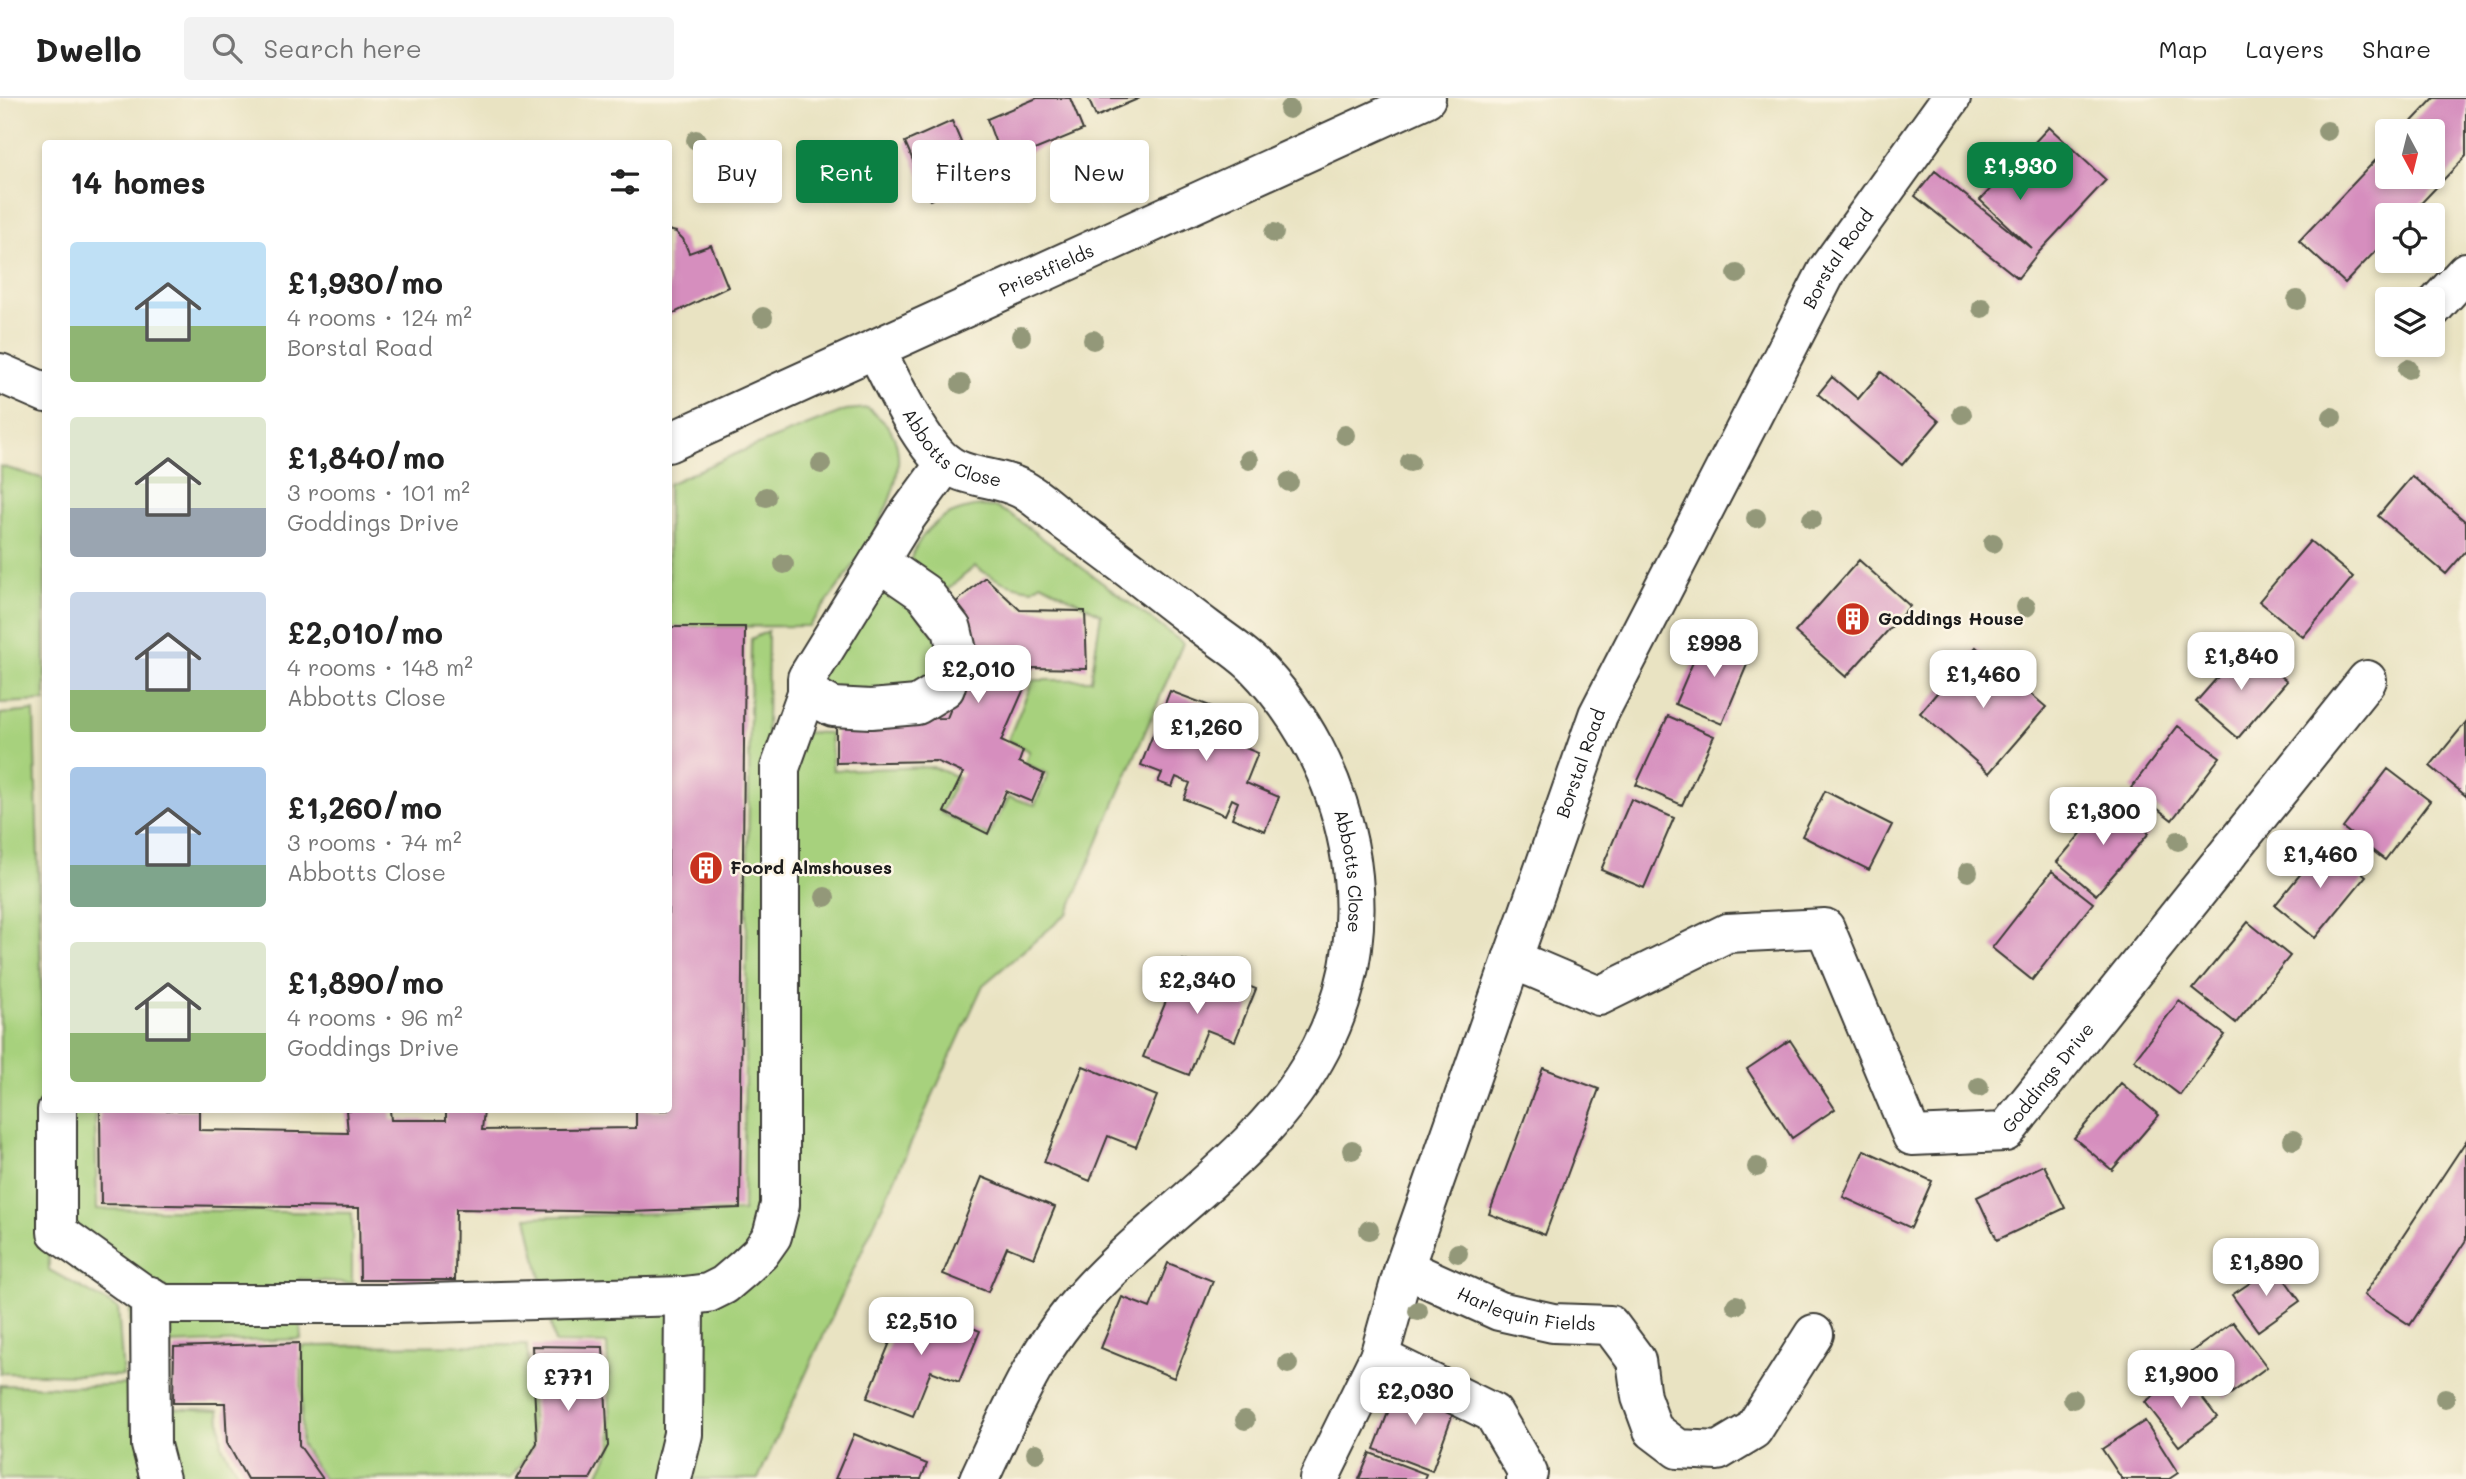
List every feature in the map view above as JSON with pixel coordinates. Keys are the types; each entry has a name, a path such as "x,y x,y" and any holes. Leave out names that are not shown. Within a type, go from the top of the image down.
{"street":[{"name":"Priestfields","path":"672,441 1426,98"},
{"name":"Borstal Road","path":"1319,1479 1379,1357 1404,1268 1598,715 1828,269 1951,98"},
{"path":"2445,295 2466,272"},
{"name":"Abbotts Close","path":"876,350 920,431 935,453 946,463 961,471 1022,489 1241,654 1258,670 1288,706 1329,779 1342,816 1351,861 1352,939 1345,983 1327,1035 1300,1084 1281,1110 1248,1144 1123,1258 1073,1310 1043,1349 1027,1377 979,1479"},
{"path":"0,373 42,391"},
{"path":"57,1113 57,1232 146,1296 162,1304 392,1304 684,1296 705,1294 730,1280 760,1253 772,1236 777,1223 782,1173 780,768 807,693 807,678 905,519 946,463"},
{"path":"807,693 833,707 871,709 917,705 945,688 957,651 951,629 924,593 879,562"},
{"name":"Goddings Drive","path":"1512,959 1599,996 1727,933 1825,929 1912,1136 2005,1132 2367,680"},
{"name":"Harlequin Fields","path":"1404,1268 1499,1311 1553,1323 1610,1325 1636,1360 1641,1397 1653,1430 1678,1449 1718,1451 1752,1430 1814,1334"},
{"path":"149,1296 150,1445 160,1479"},
{"path":"672,1479 683,1434 684,1296"},
{"path":"1379,1357 1493,1413 1528,1473 1526,1479"}],"green space":[{"path":"868,408 889,428 898,453 896,479 874,533 809,626 672,627 672,482 846,410"},
{"path":"0,466 42,478 42,701 0,703"},
{"path":"981,506 995,507 1010,514 1183,643 1068,913 983,985 758,1479 596,1479 612,1447 607,1344 555,1343 527,1217 743,1211 751,639 768,631 767,732 830,733 833,770 933,767 958,777 941,813 989,836 1009,797 1035,805 1048,774 1025,763 1029,751 1008,740 1033,680 1091,680 1101,614 1041,583 1033,589 1009,584 975,566 939,597 909,564 920,540 936,523 956,512"},
{"path":"883,572 947,651 927,683 901,695 842,697 819,678"},
{"path":"34,711 42,1113 45,1113 49,1270 118,1308 123,1376 0,1373 0,714"},
{"path":"71,1113 95,1113 97,1209 352,1213 352,1283 299,1279 301,1339 169,1344 166,1408 219,1410 222,1446 241,1479 0,1479 0,1385 63,1387 131,1384 130,1306 72,1269"},
{"path":"527,1345 534,1445 511,1478 323,1479 301,1444 302,1346"}],"building":[{"path":"1037,98 1070,98 1083,130 1059,140 1050,140 1050,144 1036,149 1036,140 995,140 987,119"},
{"path":"1088,98 1140,98 1096,117"},
{"path":"2434,98 2466,98 2466,156 2445,178 2445,119 2414,119"},
{"path":"952,121 960,140 912,140 912,158 905,142"},
{"path":"2049,127 2106,180 2018,278 1915,196 1935,171 2031,248 1980,200"},
{"path":"2375,161 2375,189 2435,189 2421,203 2375,203 2375,252 2345,283 2299,241"},
{"path":"672,231 683,239 689,253 711,245 728,287 672,314"},
{"path":"1881,372 1939,421 1902,465 1818,394 1832,377 1858,399"},
{"path":"2412,476 2466,522 2466,551 2446,574 2378,516"},
{"path":"2310,541 2353,577 2303,637 2259,601"},
{"name":"Goddings House","path":"1859,560 1910,606 1846,677 1795,632"},
{"path":"985,577 1020,610 1085,611 1087,669 1033,668 1001,741 1023,751 1019,762 1044,774 1032,802 1006,791 988,834 944,812 963,773 936,761 836,763 836,719 947,718 976,646 947,610"},
{"name":"Foord Almshouses","path":"672,627 745,627 740,1208 630,1212 456,1209 455,1280 360,1280 359,1208 101,1204 100,1113 199,1113 199,1130 348,1133 346,1113 390,1113 391,1120 446,1120 446,1113 484,1113 482,1130 636,1128 636,1113 672,1113"},
{"path":"1705,634 1752,653 1722,724 1675,704"},
{"path":"2245,646 2287,681 2238,738 2196,702"},
{"path":"1976,647 2046,707 1989,773 1920,713"},
{"path":"1170,691 1218,709 1208,733 1258,753 1246,783 1279,797 1265,831 1232,818 1238,802 1232,799 1225,815 1184,799 1190,783 1176,777 1172,787 1158,782 1162,773 1141,765"},
{"path":"1668,716 1714,736 1682,805 1636,785"},
{"path":"2466,722 2466,796 2430,766"},
{"path":"2178,726 2220,757 2172,820 2131,788"},
{"path":"2388,769 2430,801 2385,860 2343,828"},
{"path":"1825,791 1892,825 1869,870 1802,836"},
{"path":"1631,799 1674,818 1644,888 1601,870"},
{"path":"2109,800 2149,833 2096,895 2057,862"},
{"path":"2326,843 2366,876 2315,938 2275,905"},
{"path":"2052,871 2093,903 2032,980 1992,948"},
{"path":"2248,922 2290,956 2236,1023 2193,989"},
{"path":"1183,960 1256,989 1235,1041 1207,1030 1189,1075 1143,1057"},
{"path":"2179,1001 2225,1035 2180,1095 2134,1060"},
{"path":"1790,1040 1835,1109 1792,1138 1747,1069"},
{"path":"1083,1066 1157,1096 1136,1147 1108,1136 1090,1181 1044,1162"},
{"path":"1543,1068 1599,1089 1545,1235 1489,1214"},
{"path":"2121,1083 2159,1115 2112,1170 2074,1138"},
{"path":"2466,1141 2466,1240 2410,1325 2364,1295"},
{"path":"1864,1150 1932,1181 1911,1228 1843,1197"},
{"path":"2044,1165 2065,1208 1997,1240 1977,1197"},
{"path":"982,1177 1055,1207 1034,1258 1007,1247 988,1292 943,1274"},
{"path":"1168,1263 1213,1281 1174,1378 1101,1348 1122,1297 1150,1308"},
{"path":"2275,1266 2300,1301 2258,1331 2232,1295"},
{"path":"907,1301 980,1331 959,1382 931,1371 913,1416 867,1398"},
{"path":"2233,1322 2267,1367 2225,1398 2191,1352"},
{"path":"299,1343 299,1445 323,1479 247,1479 227,1443 225,1403 173,1403 174,1347"},
{"path":"532,1346 603,1347 608,1446 590,1479 516,1479 537,1443"},
{"path":"2183,1373 2217,1417 2179,1446 2145,1402"},
{"path":"1399,1384 1456,1405 1432,1471 1374,1449"},
{"path":"2145,1421 2178,1473 2169,1479 2122,1479 2102,1449"},
{"path":"854,1434 927,1464 921,1479 835,1479"},
{"path":"1370,1453 1426,1474 1424,1479 1359,1479"}],"place":[{"name":"Goddings House","path":"1853,619"},
{"name":"Foord Almshouses","path":"706,868"}]}
